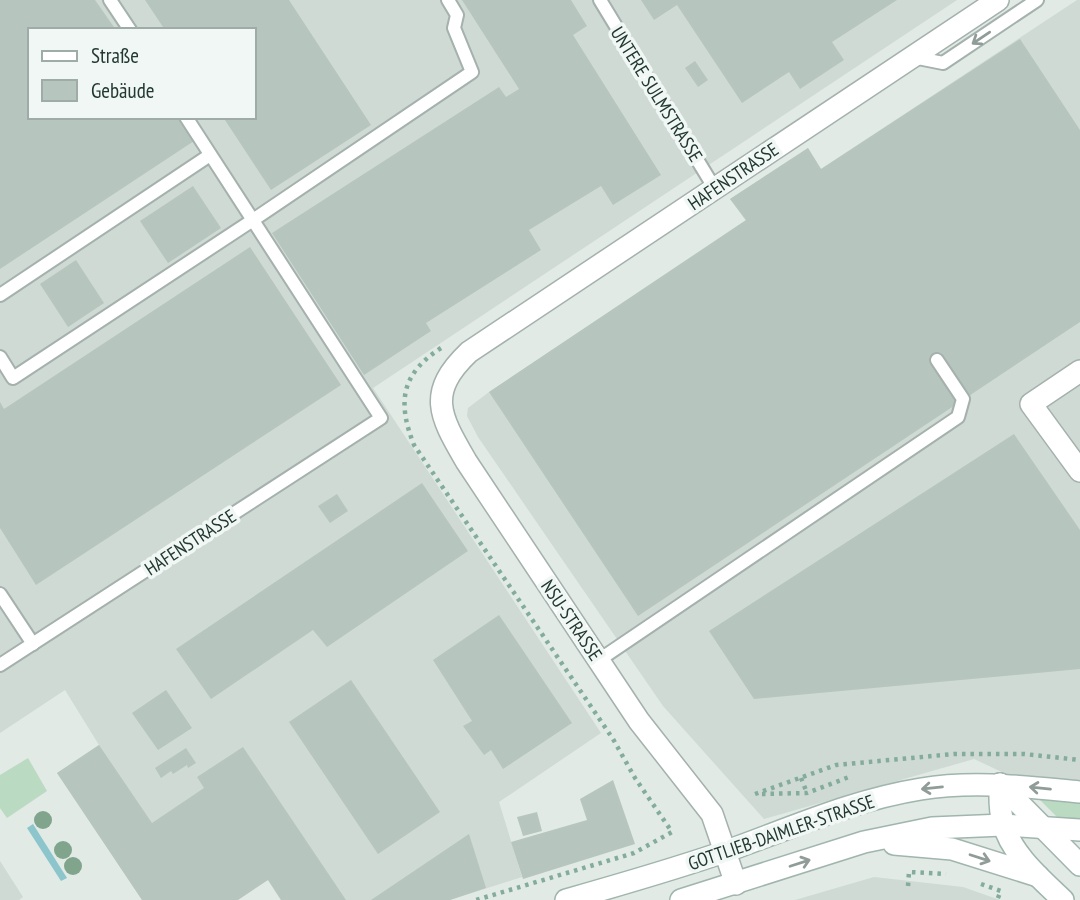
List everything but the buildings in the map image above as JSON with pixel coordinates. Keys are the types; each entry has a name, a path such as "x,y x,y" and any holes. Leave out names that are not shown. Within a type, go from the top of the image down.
{"street":[{"name":"HAFENSTRASSE","path":"468,352 998,0"},
{"name":"NSU-STRASSE","path":"468,352 452,368 443,387 441,407 446,427 639,721 712,814 737,884"},
{"path":"1080,371 1031,404 1080,471"},
{"path":"1000,784 1080,792"},
{"path":"1000,784 1003,825 1014,847 1063,900"},
{"path":"1000,784 1080,866"},
{"name":"GOTTLIEB-DAIMLER-STRASSE","path":"566,900 725,851 853,804 921,789 1000,784"},
{"name":"GOTTLIEB-DAIMLER-STRASSE","path":"681,900 864,842 932,828 1003,825 1042,827"},
{"path":"1042,827 1080,830"},
{"name":"GOTTLIEB-DAIMLER-STRASSE","path":"864,842 928,845 951,849 1038,876"}],"lane":[{"path":"110,0 129,28"},
{"path":"0,356 13,378 472,72 454,28 457,15 448,0"},
{"name":"UNTERE SULMSTRASSE","path":"600,0 715,189"},
{"path":"913,57 943,63 1037,0"},
{"path":"187,119 253,220"},
{"path":"0,295 210,155"},
{"name":"HAFENSTRASSE","path":"0,665 381,418 253,220"},
{"path":"599,660 958,417 963,399 937,360"},
{"path":"0,594 33,644"}],"path":[{"path":"446,344 423,360 408,381 404,405 405,424 414,445 613,739 635,778 672,832 634,853 484,895 476,900"},
{"path":"398,426 405,424"},
{"path":"849,777 807,793 755,794 836,765 954,754 1024,754 1080,760"},
{"path":"801,778 807,793"},
{"path":"908,886 909,872 946,873"},
{"path":"994,889 1001,891 997,900"}],"shaded area":[{"path":"0,0 957,0 373,388 601,733 499,802 522,877 450,900 281,900 268,880 142,900 57,773 99,745 65,690 0,733"},
{"path":"1080,0 1080,800 1021,781 974,759 764,819 663,706 478,437 467,416 468,408 746,221 730,199 808,148 821,169"},
{"path":"0,861 23,897 19,900 0,900"},
{"path":"874,877 963,887 1000,900 795,900"}],"green space":[{"path":"28,758 47,791 7,818 0,808 0,775"},
{"path":"1021,781 1080,800 1080,840"}],"water":[{"path":"33,824 67,878 61,881 27,828"}]}
